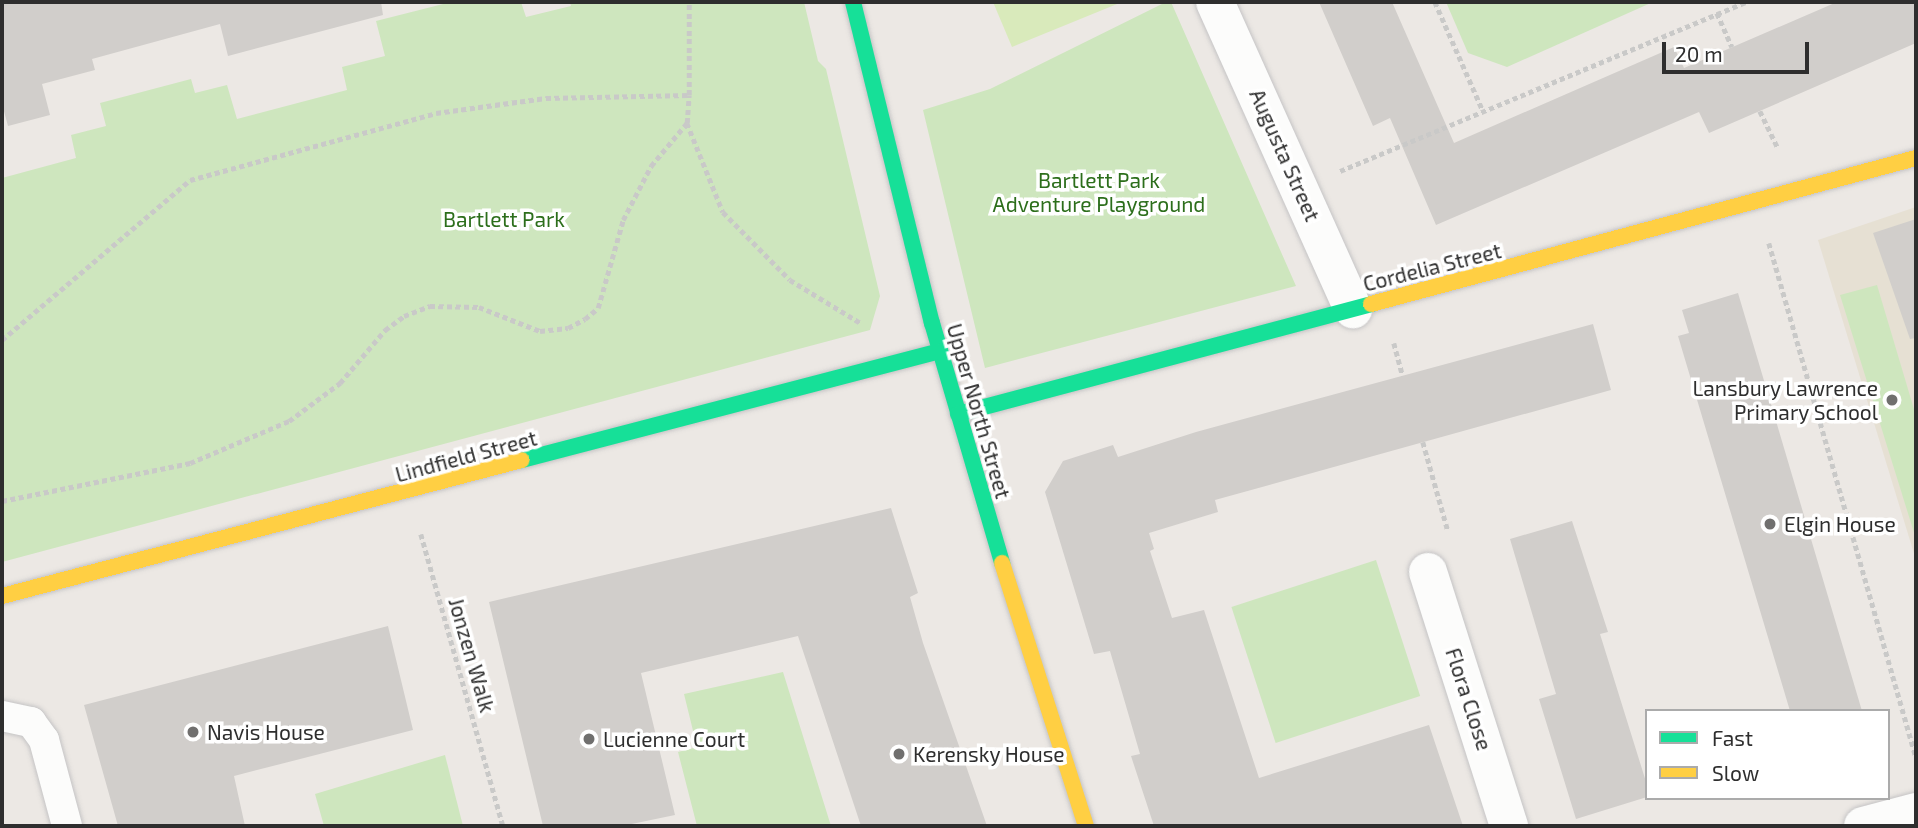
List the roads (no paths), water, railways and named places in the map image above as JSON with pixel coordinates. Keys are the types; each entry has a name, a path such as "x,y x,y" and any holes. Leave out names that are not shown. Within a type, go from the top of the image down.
{"street":[{"name":"Upper North Street","path":"853,2 932,323 1086,826"},
{"name":"Augusta Street","path":"1215,2 1353,309"},
{"name":"Cordelia Street","path":"958,414 1916,158"},
{"name":"Lindfield Street","path":"2,596 410,493 940,351"},
{"name":"Flora Close","path":"1428,572 1509,826"},
{"path":"1863,826 1916,812"}],"lane":[{"path":"2,716 31,722 44,740 68,826"}],"place":[{"name":"Lansbury Lawrence Primary School","path":"1892,400"},
{"name":"Elgin House","path":"1770,524"},
{"name":"Navis House","path":"193,732"},
{"name":"Lucienne Court","path":"589,739"},
{"name":"Kerensky House","path":"899,754"}],"park label":[{"name":"Bartlett Park Adventure Playground","path":"1099,192"},
{"name":"Bartlett Park","path":"504,219"}]}
